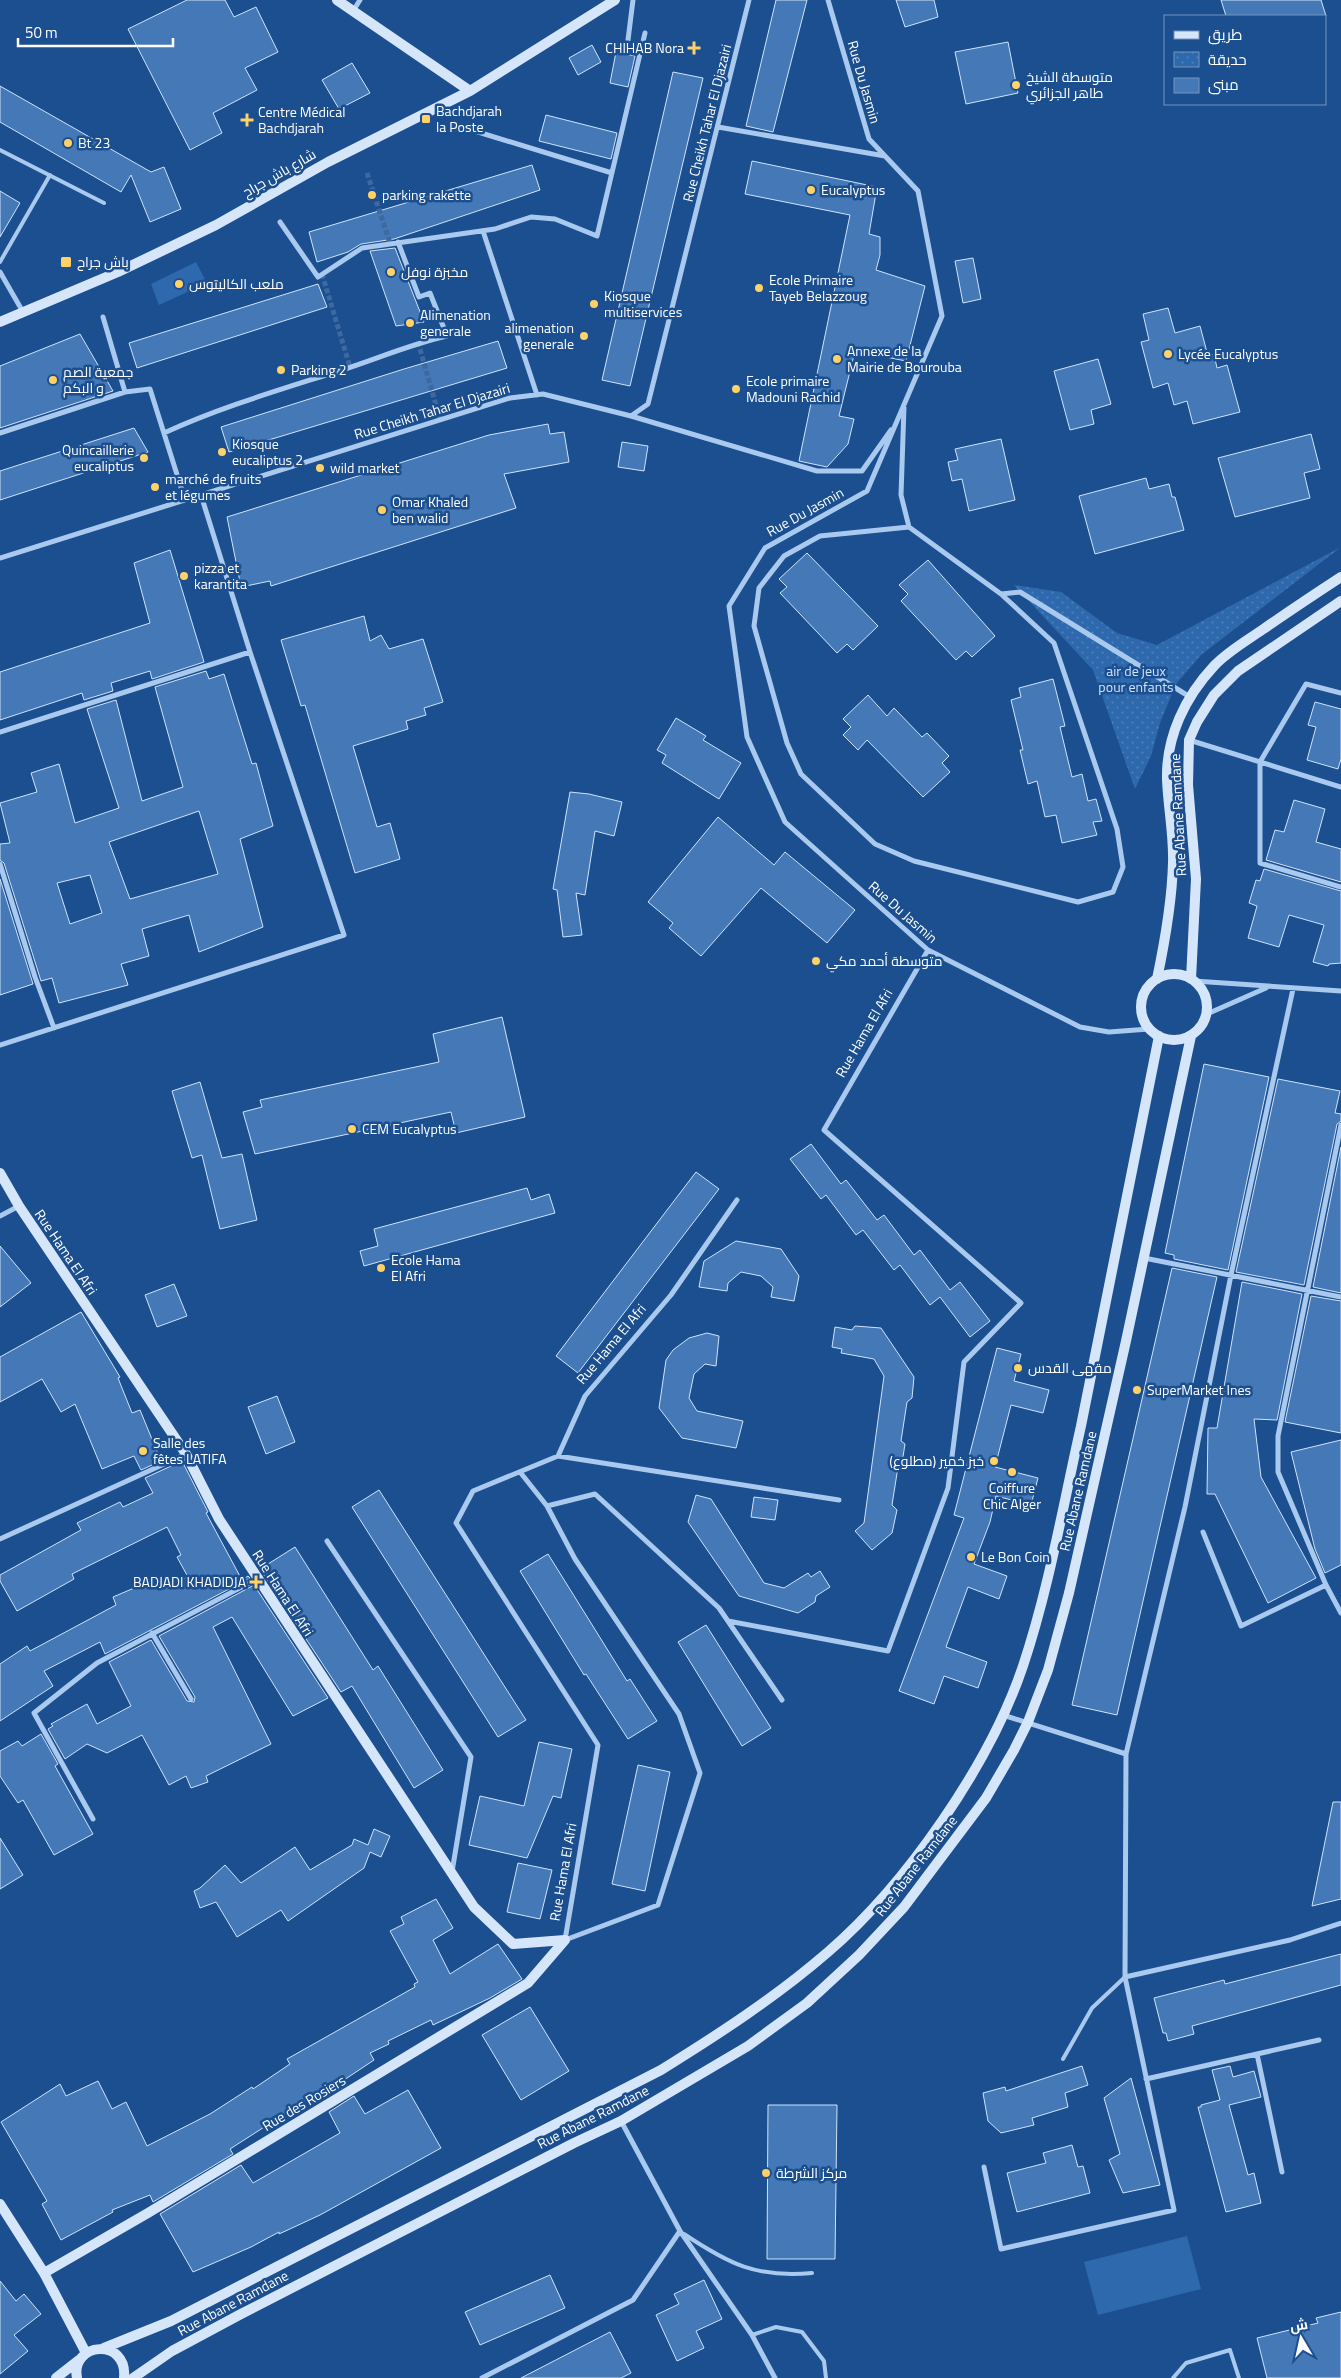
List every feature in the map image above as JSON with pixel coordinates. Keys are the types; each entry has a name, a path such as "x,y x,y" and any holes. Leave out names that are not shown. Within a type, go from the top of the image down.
{"street":[{"path":"337,0 470,91"},
{"path":"353,11 360,0"},
{"name":"شارع باش جراح","path":"0,322 118,272 216,225 328,162 470,91 616,0"},
{"path":"628,40 633,0"},
{"name":"Rue Du Jasmin","path":"828,0 869,139 918,191 942,316 867,491 765,548 729,606 747,737 785,822 928,950 1080,1027 1109,1032 1149,1029"},
{"name":"Rue Cheikh Tahar El Djazairi","path":"0,558 510,398 543,394 631,416 648,404 748,1"},
{"path":"280,222 318,276 362,248 503,228 531,217 545,217 597,236 645,33"},
{"path":"452,124 612,173"},
{"path":"718,127 885,156"},
{"path":"483,231 537,395"},
{"path":"164,433 206,414 350,367 418,342 446,336 430,294 419,297 398,242"},
{"path":"0,272 23,312"},
{"path":"103,317 125,392"},
{"path":"0,433 125,392 150,389 184,500"},
{"path":"904,404 901,495 909,528 1001,594 1054,643 1118,829 1123,866 1113,892 1078,902 914,862 875,844 801,774 787,743 754,626 759,588 784,556 820,536 909,528"},
{"path":"631,416 817,471 862,471 898,419"},
{"path":"0,1045 344,935 250,652 201,495"},
{"path":"1157,979 1164,942 1174,861 1167,778 1168,758 1173,735 1191,697 1215,665 1246,641 1341,577"},
{"path":"1001,594 1020,592 1191,697"},
{"name":"Rue Abane Ramdane","path":"1193,980 1196,879 1188,785 1189,740 1197,722 1214,695 1238,671 1341,601"},
{"path":"0,732 250,652"},
{"path":"1341,693 1306,684 1260,762 1260,863 1341,887"},
{"path":"1189,740 1341,787"},
{"path":"0,864 35,977 54,1028"},
{"name":"Rue Hama El Afri","path":"728,1621 888,1651 948,1488 964,1362 1021,1303 824,1130 928,950"},
{"path":"1193,980 1202,990 1207,1001 1207,1014 1201,1026 1191,1036 1180,1040 1169,1040 1149,1029 1143,1016 1142,1002 1147,989 1157,979 1174,974 1193,980 1293,989 1341,991"},
{"path":"1207,1014 1268,987"},
{"path":"984,2167 1001,2249 1174,2210 1125,1977 1126,1754 1185,1506 1231,1275 1293,989"},
{"path":"56,2378 83,2356 96,2349 104,2348 171,2321 661,2070 720,2034 774,1996 830,1951 871,1911 941,1822 967,1781 1003,1715 1022,1669 1042,1604 1115,1264 1159,1036"},
{"name":"Rue Abane Ramdane","path":"132,2378 172,2351 241,2314 574,2143 621,2121 748,2046 807,2004 859,1955 904,1907 986,1798 1028,1722 1048,1670 1068,1593 1144,1258 1191,1036"},
{"path":"1341,1125 1278,1436 1278,1472 1326,1585 1341,1613"},
{"name":"Rue Hama El Afri","path":"0,1173 19,1206 186,1454 219,1519 452,1875 474,1907 513,1944 565,1940 598,1745 456,1522 473,1491 558,1456 585,1396 671,1295 737,1200"},
{"path":"0,1216 19,1206"},
{"path":"1144,1258 1341,1297"},
{"path":"0,1539 186,1454"},
{"path":"558,1456 839,1500"},
{"path":"520,1472 547,1506 575,1559 679,1714 700,1773 658,1905 565,1940"},
{"path":"547,1506 595,1494 719,1608 782,1700"},
{"path":"1203,1532 1241,1626 1326,1585"},
{"path":"327,1541 472,1757 452,1875"},
{"path":"93,1819 34,1713 97,1663 258,1579"},
{"path":"152,1633 191,1699"},
{"path":"1003,1715 1126,1754"},
{"path":"1125,1977 1290,1940 1341,1923"},
{"name":"Rue des Rosiers","path":"44,2274 528,1983 565,1940"},
{"path":"1146,2079 1319,2040"},
{"path":"1257,2054 1282,2172"},
{"path":"621,2121 680,2232 752,2336 775,2378"},
{"path":"0,2204 44,2274 83,2356"},
{"path":"482,2378 633,2300 680,2232"},
{"path":"104,2348 119,2356 124,2370 124,2378"},
{"path":"77,2378 77,2367 83,2356"}],"lane":[{"path":"0,150 104,203"},
{"path":"0,262 50,175"},
{"path":"1063,2058 1092,2008 1125,1977"},
{"path":"680,2232 710,2252 745,2269 786,2275 812,2273"},
{"path":"752,2336 776,2327 802,2332 824,2361 826,2378"},
{"path":"1173,2378 1186,2363 1230,2350 1240,2378"}],"green space":[{"name":"ملعب الكاليتوس","path":"196,262 207,283 159,305 151,284"},
{"name":"air de jeux pour enfants","path":"1341,547 1201,655 1176,684 1160,723 1151,756 1135,789 1093,670 1014,585 1061,592 1117,633 1157,645"},
{"path":"1187,2236 1201,2289 1098,2315 1084,2262"}],"building":[{"path":"187,0 225,0 234,17 256,7 278,52 245,68 257,90 213,113 222,133 190,150 128,29"},
{"path":"776,0 807,0 773,132 746,126"},
{"path":"896,0 934,0 938,17 905,27"},
{"path":"1221,0 1321,0 1326,15 1226,15"},
{"path":"1008,42 1018,93 966,104 955,52"},
{"path":"592,45 601,62 578,75 569,58"},
{"path":"616,52 635,56 628,87 610,83"},
{"path":"352,63 370,93 339,109 322,80"},
{"path":"673,72 703,78 630,386 602,380"},
{"name":"Bt 23","path":"0,86 151,172 164,167 181,209 150,222 131,175 121,192 0,122"},
{"path":"546,115 617,133 611,159 539,141"},
{"path":"752,161 877,187 869,234 880,237 880,255 876,270 925,286 906,361 855,351 839,416 854,419 848,444 827,467 799,461 850,215 745,194"},
{"path":"532,165 540,190 394,239 361,244 348,252 317,262 309,232"},
{"path":"0,191 20,203 0,237"},
{"path":"395,248 424,322 396,326 370,251"},
{"path":"973,258 981,299 963,303 955,261"},
{"path":"318,284 327,307 137,368 129,343"},
{"path":"1168,308 1175,333 1200,326 1208,356 1214,354 1217,368 1227,365 1240,412 1193,424 1187,401 1174,405 1168,383 1153,388 1141,342 1149,340 1143,314"},
{"name":"جمعية الصم و البكم","path":"80,334 113,391 0,428 0,366"},
{"path":"498,341 507,368 229,452 221,427"},
{"path":"1098,359 1111,404 1091,410 1094,424 1070,430 1054,371"},
{"name":"Omar Khaled ben walid","path":"548,424 550,434 564,432 569,462 504,474 516,508 271,586 270,581 241,587 227,517 489,435"},
{"path":"134,428 148,452 0,500 0,471"},
{"path":"1311,434 1320,469 1304,473 1310,498 1235,517 1218,458"},
{"path":"1001,439 1015,500 969,511 962,479 952,481 948,462 958,460 955,449"},
{"path":"622,442 648,446 644,471 618,467"},
{"path":"1146,478 1149,489 1169,484 1172,497 1175,497 1184,530 1095,554 1079,496"},
{"path":"170,550 204,662 152,679 150,671 111,683 113,691 84,700 82,693 0,720 0,672 150,623 134,563"},
{"path":"807,553 878,626 853,650 847,644 837,653 780,593 787,587 779,579"},
{"path":"928,560 995,636 972,657 966,651 956,660 901,601 908,594 899,585"},
{"path":"364,616 370,641 381,635 389,649 423,639 443,702 424,708 426,715 406,721 408,729 353,746 377,827 390,823 400,859 355,873 305,705 301,706 281,640"},
{"path":"206,671 209,679 224,674 252,764 256,763 273,826 240,839 263,927 199,952 189,915 142,929 149,956 121,964 128,985 59,1003 52,978 41,981 4,863 0,860 0,844 10,843 0,803 37,792 31,773 59,764 75,823 119,808 87,709 116,700 142,801 183,787 155,687","holes":["199,811 218,874 130,899 109,842","90,875 102,913 70,924 57,883"]},
{"path":"1053,679 1065,726 1060,727 1072,777 1082,774 1088,801 1096,799 1102,821 1093,822 1097,835 1062,843 1056,815 1045,817 1037,781 1028,784 1020,750 1023,750 1011,700 1021,697 1019,688"},
{"path":"868,695 887,716 894,708 922,737 927,733 949,756 942,763 950,772 923,797 867,740 858,750 843,735 851,727 843,719"},
{"path":"1315,702 1341,709 1341,759 1338,769 1307,760 1316,727 1308,725"},
{"path":"676,718 706,736 703,740 741,763 719,799 662,763 666,755 657,750"},
{"path":"570,792 589,794 622,802 614,836 595,831 585,895 576,893 582,935 563,937 557,890 553,889"},
{"path":"1294,800 1325,809 1316,842 1341,849 1341,882 1266,860 1275,830 1284,832"},
{"path":"718,817 774,865 785,852 855,910 827,943 761,888 701,956 669,928 673,923 648,902"},
{"path":"1264,869 1341,891 1341,963 1329,964 1328,966 1313,962 1324,925 1289,915 1279,947 1248,938 1257,906 1249,903 1256,880 1260,881"},
{"path":"0,879 33,984 0,995"},
{"path":"502,1017 525,1117 456,1133 451,1112 255,1154 243,1112 262,1107 260,1100 439,1062 433,1034"},
{"path":"1204,1064 1269,1077 1228,1270 1174,1259 1174,1255 1165,1253"},
{"path":"1278,1079 1340,1091 1335,1113 1341,1114 1341,1121 1337,1124 1304,1285 1236,1272"},
{"path":"200,1082 222,1158 242,1154 257,1220 220,1229 202,1155 192,1158 172,1091"},
{"path":"811,1144 841,1184 846,1180 877,1220 884,1215 914,1255 920,1250 950,1290 960,1282 990,1321 970,1337 940,1297 930,1305 900,1265 894,1270 863,1230 856,1235 826,1195 821,1199 790,1159"},
{"path":"1341,1147 1341,1293 1313,1287"},
{"path":"696,1172 719,1189 578,1373 556,1356"},
{"path":"527,1188 531,1200 549,1194 555,1213 364,1266 360,1251 378,1246 374,1229"},
{"path":"736,1241 781,1249 799,1276 794,1301 771,1297 773,1287 761,1276 741,1272 728,1283 727,1291 699,1287 704,1261"},
{"path":"0,1246 31,1283 0,1307"},
{"path":"1172,1268 1217,1277 1117,1715 1072,1705"},
{"path":"1242,1282 1302,1294 1277,1420 1254,1419 1261,1477 1316,1578 1268,1603 1215,1494 1207,1494 1208,1428 1217,1428"},
{"path":"174,1284 187,1316 157,1327 145,1295"},
{"path":"1311,1296 1341,1301 1341,1433 1285,1422"},
{"path":"81,1312 120,1377 118,1378 132,1413 140,1410 161,1461 141,1470 134,1456 102,1469 75,1404 61,1412 42,1379 0,1402 0,1357"},
{"path":"855,1326 881,1328 914,1377 912,1398 907,1402 901,1441 905,1444 902,1463 898,1467 892,1505 897,1510 892,1533 872,1550 855,1531 864,1523 884,1376 874,1359 841,1353 842,1349 832,1347 835,1327 852,1330"},
{"path":"707,1333 719,1336 716,1366 705,1364 694,1374 689,1398 697,1411 743,1421 736,1448 682,1438 659,1408 666,1360 673,1350 689,1338"},
{"path":"997,1348 1021,1354 1014,1381 1049,1390 1043,1413 1011,1405 995,1467 1038,1478 1031,1505 996,1496 990,1522 974,1564 1007,1576 999,1599 968,1587 946,1647 987,1662 978,1688 944,1676 934,1704 899,1691 964,1518 954,1515"},
{"path":"277,1396 295,1442 266,1454 248,1407"},
{"path":"1341,1440 1341,1565 1325,1573 1315,1549 1291,1452"},
{"path":"182,1461 208,1512 206,1513 242,1580 248,1576 250,1578 105,1654 100,1642 44,1671 53,1686 0,1721 0,1664 27,1646 30,1651 116,1605 113,1597 153,1580 157,1589 188,1577 177,1557 181,1555 167,1527 72,1574 74,1579 17,1611 0,1581 0,1575 81,1530 77,1523 120,1502 123,1507 153,1493 145,1478"},
{"path":"379,1490 526,1720 498,1737 352,1507"},
{"path":"696,1495 711,1499 764,1583 784,1588 808,1573 811,1577 820,1571 830,1587 816,1596 815,1602 798,1613 739,1596 688,1522"},
{"path":"754,1497 778,1500 775,1520 751,1517"},
{"path":"295,1547 373,1670 378,1666 443,1770 414,1788 352,1686 341,1692 260,1569"},
{"path":"548,1554 627,1681 630,1679 657,1721 628,1739 586,1674 584,1675 520,1571"},
{"path":"254,1585 328,1698 293,1716 232,1617 213,1627 271,1744 206,1776 208,1782 191,1788 186,1776 169,1785 142,1735 107,1753 87,1744 65,1759 48,1729 53,1726 51,1724 87,1704 97,1724 131,1706 109,1662 151,1640 187,1701 194,1702 195,1697 159,1636"},
{"path":"706,1625 771,1728 742,1746 678,1642"},
{"path":"41,1734 58,1764 55,1766 93,1834 54,1855 23,1800 18,1803 0,1776 0,1751 18,1741 22,1746"},
{"path":"539,1742 572,1749 561,1798 553,1796 527,1858 469,1845 480,1796 524,1806"},
{"path":"638,1765 670,1772 645,1891 612,1884"},
{"path":"1333,1802 1341,1802 1341,1899 1312,1906"},
{"path":"374,1829 390,1836 381,1857 370,1852 364,1868 288,1921 281,1910 237,1937 216,1902 200,1908 194,1891 200,1888 225,1865 241,1883 295,1847 310,1870 352,1845 354,1839 368,1845"},
{"path":"0,1838 23,1875 0,1889"},
{"path":"518,1863 552,1870 540,1919 507,1912"},
{"path":"436,1899 453,1928 433,1940 450,1974 498,1944 522,1979 490,1998 433,2025 431,2020 388,2041 389,2044 370,2053 374,2060 344,2080 347,2085 314,2102 311,2097 230,2149 233,2154 153,2202 150,2195 112,2210 113,2212 61,2240 42,2204 47,2201 1,2122 60,2084 66,2096 98,2081 112,2109 126,2102 147,2146 210,2114 252,2087 253,2089 290,2064 287,2059 415,1987 414,1984 418,1982 390,1931 404,1924 401,1917"},
{"path":"1341,1954 1341,1985 1192,2026 1194,2034 1168,2041 1166,2033 1163,2033 1154,1998 1224,1980 1225,1984"},
{"path":"530,2007 569,2071 521,2100 482,2035"},
{"path":"1082,2066 1088,2085 1065,2093 1068,2107 1032,2118 1034,2125 1001,2133 988,2121 983,2093 1005,2087 1006,2091"},
{"path":"1230,2066 1233,2077 1254,2071 1261,2097 1229,2105 1248,2175 1254,2173 1261,2203 1226,2212 1198,2107 1220,2100 1212,2070"},
{"path":"1131,2078 1160,2185 1123,2193 1109,2160 1120,2154 1104,2098"},
{"path":"408,2090 441,2148 320,2215 193,2272 160,2214 241,2165 253,2183 340,2133 329,2112 354,2096 365,2114"},
{"path":"768,2105 837,2105 835,2259 767,2259"},
{"path":"1072,2145 1078,2167 1083,2166 1090,2193 1017,2212 1007,2173 1046,2163 1043,2153"},
{"path":"550,2275 565,2308 480,2345 465,2312"},
{"path":"704,2280 722,2319 696,2331 704,2348 677,2361 656,2315 679,2304 674,2294"},
{"path":"0,2281 16,2301 24,2294 41,2314 14,2335 28,2351 0,2374"},
{"path":"1341,2312 1341,2378 1267,2378 1257,2338 1318,2323 1316,2318"},
{"path":"610,2332 631,2373 621,2378 521,2378"}],"tunnel":[{"path":"367,173 390,243"},
{"path":"322,274 350,367"},
{"path":"418,342 440,419"}],"place":[{"name":"CHIHAB Nora","path":"694,48"},
{"name":"متوسطة الشيخ طاهر الجزائري","path":"1016,85"},
{"name":"Bachdjarah la Poste","path":"426,119"},
{"name":"Centre Médical Bachdjarah","path":"247,120"},
{"name":"Bt 23","path":"68,143"},
{"name":"Eucalyptus","path":"811,190"},
{"name":"parking rakette","path":"372,195"},
{"name":"باش جراح","path":"66,262"},
{"name":"مخبزة نوفل","path":"391,272"},
{"name":"ملعب الكاليتوس","path":"179,284"},
{"name":"Ecole Primaire Tayeb Belazzoug","path":"759,288"},
{"name":"Kiosque multiservices","path":"594,304"},
{"name":"Alimenation generale","path":"410,323"},
{"name":"alimenation generale","path":"584,336"},
{"name":"Lycée Eucalyptus","path":"1168,354"},
{"name":"Annexe de la Mairie de Bourouba","path":"837,359"},
{"name":"Parking 2","path":"281,370"},
{"name":"جمعية الصم و البكم","path":"53,380"},
{"name":"Ecole primaire Madouni Rachid","path":"736,389"},
{"name":"Kiosque eucaliptus 2","path":"222,452"},
{"name":"Quincaillerie eucaliptus","path":"144,458"},
{"name":"wild market","path":"320,468"},
{"name":"marché de fruits et légumes","path":"155,487"},
{"name":"Omar Khaled ben walid","path":"382,510"},
{"name":"pizza et karantita","path":"184,576"},
{"name":"متوسطة أحمد مكي","path":"816,961"},
{"name":"CEM Eucalyptus","path":"352,1129"},
{"name":"Ecole Hama El Afri","path":"381,1268"},
{"name":"مقهى القدس","path":"1018,1368"},
{"name":"SuperMarket Ines","path":"1137,1390"},
{"name":"Salle des fêtes LATIFA","path":"143,1451"},
{"name":"خبز خمير (مطلوع)","path":"994,1461"},
{"name":"Coiffure Chic Alger","path":"1012,1472"},
{"name":"Le Bon Coin","path":"971,1557"},
{"name":"BADJADI KHADIDJA","path":"256,1582"},
{"name":"مركز الشرطة","path":"766,2173"}]}
